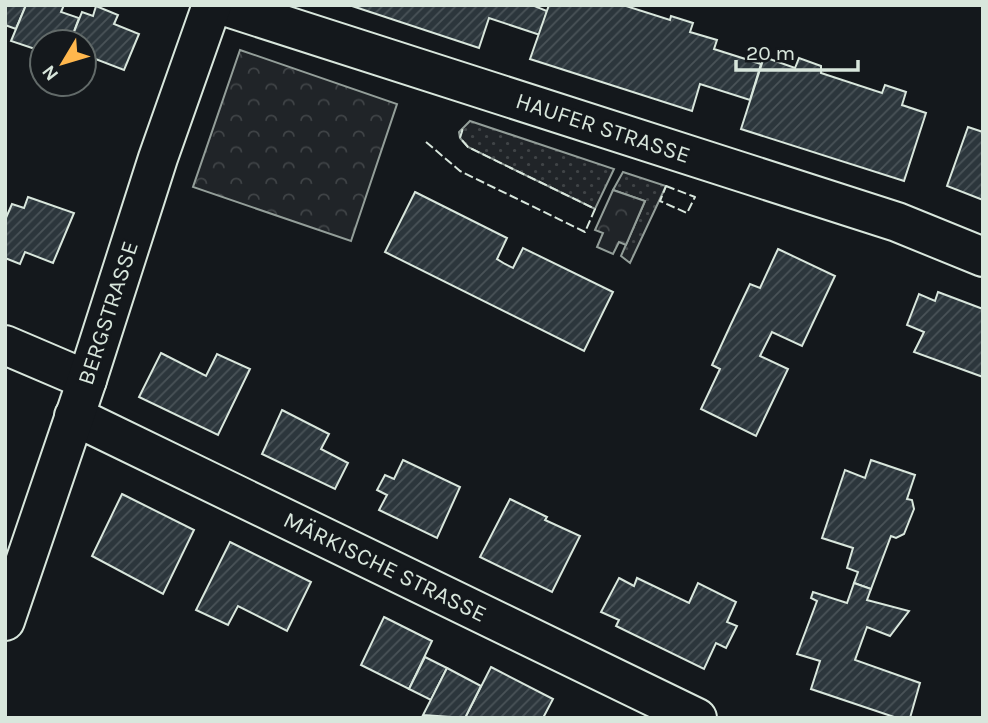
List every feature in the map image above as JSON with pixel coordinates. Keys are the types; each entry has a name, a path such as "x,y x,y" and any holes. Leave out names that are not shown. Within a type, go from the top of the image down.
{"street":[{"name":"BERGSTRASSE","path":"5,621 88,380 158,158 212,5"},
{"name":"HAUFER STRASSE","path":"221,5 897,222 983,257"},
{"path":"5,345 88,380"},
{"name":"MÄRKISCHE STRASSE","path":"74,416 697,718"}],"green space":[{"path":"240,50 397,104 351,241 193,187"},
{"path":"470,121 614,169 595,209 468,147 460,138 459,132"},
{"path":"623,172 666,186 630,263 621,256 645,201 613,190"},
{"path":"613,190 645,201 626,245 619,242 613,254 597,247 603,233 595,230"}],"building":[{"path":"5,5 26,5 16,29 5,25"},
{"path":"26,5 64,5 61,12 79,18 75,28 28,28 28,47 11,41"},
{"path":"349,5 532,5 547,11 540,35 489,18 479,48"},
{"path":"549,5 623,5 670,20 671,16 693,23 690,32 717,40 714,49 761,64 750,100 700,84 692,111 530,59"},
{"path":"96,6 118,15 114,24 139,34 124,70 98,60 98,28 76,28 82,12 93,16"},
{"path":"764,57 795,68 799,58 821,66 821,73 882,93 885,85 906,92 902,105 926,113 904,181 741,129"},
{"path":"968,127 983,132 983,200 947,186"},
{"path":"415,192 507,238 497,259 505,264 513,268 523,248 613,292 584,351 385,252"},
{"path":"28,197 74,213 53,263 25,252 20,264 5,258 5,220 12,204 24,208"},
{"path":"778,249 835,276 802,346 772,332 760,356 788,369 756,436 701,409 720,369 712,365 750,284 760,288"},
{"path":"938,292 983,309 983,377 914,352 924,332 907,325 919,294 935,301"},
{"path":"161,353 206,376 217,354 250,369 218,435 139,397"},
{"path":"282,410 329,434 321,449 348,463 335,489 262,454"},
{"path":"403,460 460,487 437,538 379,510 387,495 377,490 385,475 394,479"},
{"path":"871,460 915,475 907,499 912,500 914,509 904,534 896,538 891,536 871,589 854,583 858,572 847,568 853,548 822,538 845,470 865,478"},
{"path":"122,494 194,530 163,594 92,556"},
{"path":"510,499 547,517 545,520 580,536 552,592 480,557"},
{"path":"230,542 311,582 287,631 238,606 228,625 196,610"},
{"path":"619,578 634,586 637,578 689,603 698,583 736,602 727,622 737,626 726,648 716,643 704,669 616,626 619,620 601,612"},
{"path":"854,583 871,589 867,600 909,611 890,636 867,627 855,660 920,683 910,718 897,718 811,689 820,661 797,654 817,601 811,598 813,592 847,603"},
{"path":"384,617 432,641 409,689 361,665"},
{"path":"425,657 447,668 431,700 409,689"},
{"path":"491,667 553,699 543,718 465,718"},
{"path":"447,668 481,686 465,718 423,715"}],"fence":[{"path":"426,142 460,171 585,232 595,209 468,147 460,138 463,128"},
{"path":"666,186 695,197 687,213 660,201 666,186"}]}
